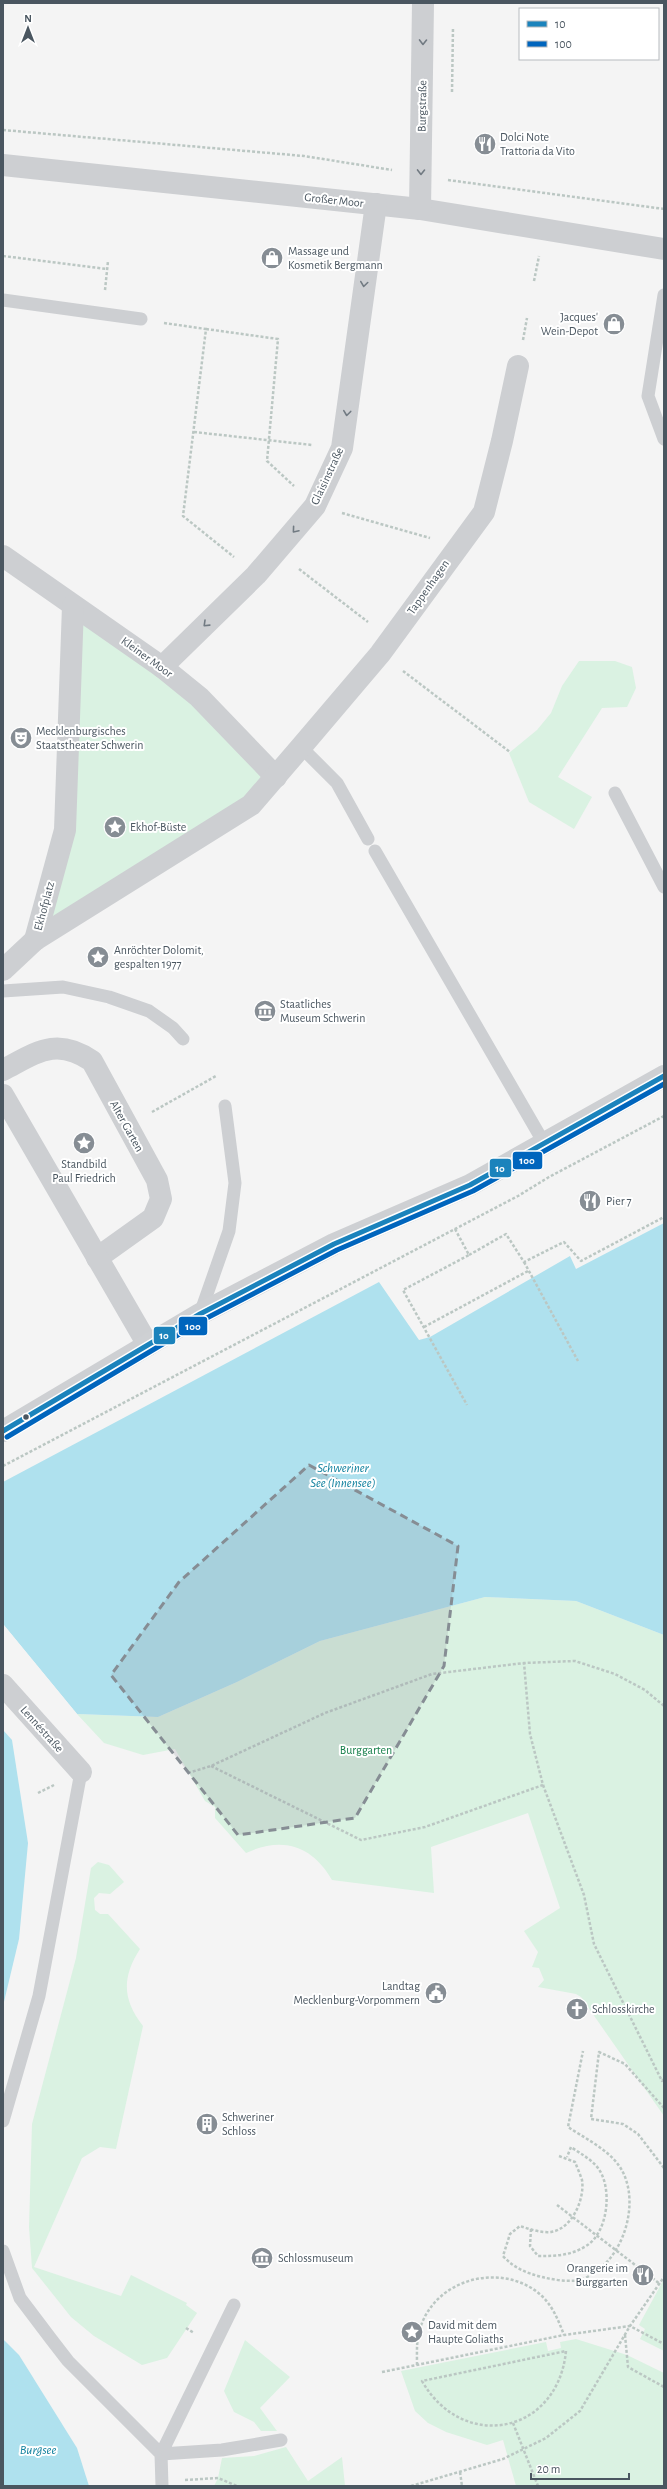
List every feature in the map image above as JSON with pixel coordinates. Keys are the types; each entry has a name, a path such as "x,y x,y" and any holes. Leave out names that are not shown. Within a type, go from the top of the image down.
{"street":[{"name":"Burgstraße","path":"420,209 423,3"},
{"name":"Großer Moor","path":"3,164 420,209 664,249"},
{"name":"Glaisinstraße","path":"162,667 256,575 315,506 342,448 376,204"},
{"name":"Tappenhagen","path":"276,777 386,647 457,546 484,512 502,441 518,366"},
{"name":"Kleiner Moor","path":"3,556 162,667 199,697 276,777"},
{"name":"Ekhofplatz","path":"35,940 65,830 73,606"},
{"name":"Ekhofplatz","path":"35,940 251,805 276,777"},
{"path":"3,970 35,940"},
{"name":"Alter Garten","path":"3,1070 41,1049 78,1051 92,1061 157,1180 161,1199 153,1218 97,1258"},
{"path":"3,1431 200,1314 334,1244 470,1185 664,1076"},
{"path":"3,1095 148,1345"},
{"name":"Lennéstraße","path":"3,1685 80,1772"}],"lane":[{"path":"664,295 648,396 664,439"},
{"path":"3,300 141,319"},
{"path":"301,748 337,783 368,839"},
{"path":"615,793 664,887"},
{"path":"375,851 544,1143"},
{"path":"3,991 63,987 109,997 149,1011 173,1028 183,1039"},
{"path":"200,1314 229,1231 235,1183 225,1106"},
{"path":"3,2121 39,1996 80,1772"},
{"path":"3,2251 20,2298 68,2361 161,2454 222,2450 281,2440"},
{"path":"163,2484 161,2454 234,2305"}],"path":[{"path":"3,130 304,156 421,175 664,209"},
{"path":"3,256 107,269"},
{"path":"102,313 108,261"},
{"path":"141,319 278,339 267,461 315,506 457,546"},
{"path":"206,329 183,516 256,575"},
{"path":"194,432 342,448"},
{"path":"277,552 510,752"},
{"path":"127,1126 216,1076"},
{"path":"3,1466 664,1116"},
{"path":"524,1262 564,1242 581,1261 664,1217"},
{"path":"455,1228 469,1255"},
{"path":"467,1405 403,1290 506,1234 524,1262 578,1361"},
{"path":"424,1327 528,1271"},
{"path":"188,1773 211,1766 325,1713 432,1674 524,1663 574,1661 615,1674 645,1690 664,1706"},
{"path":"524,1663 530,1734 543,1785 584,1895 594,1944 662,2081 664,2079"},
{"path":"211,1766 361,1840 425,1827 543,1785"},
{"path":"559,2156 567,2157 576,2162 582,2181 579,2203 573,2218 564,2227 551,2232 520,2226 510,2234 503,2256 511,2264 529,2274 557,2281 582,2280 601,2268 614,2251 626,2229 629,2200 626,2178 616,2162 568,2127 583,2051"},
{"path":"664,2108 624,2064 599,2052 591,2119 623,2124 638,2134 664,2168"},
{"path":"531,2229 530,2246 538,2256 561,2257 586,2246 596,2237 606,2210 607,2187 598,2169 587,2157 571,2147 567,2157"},
{"path":"557,2205 614,2251 660,2284"},
{"path":"411,2486 503,2459 546,2438 580,2411 630,2326 664,2276"},
{"path":"417,2365 416,2344 422,2323 428,2310 438,2298 456,2286 476,2278 505,2279 528,2287 544,2298 557,2316 564,2335"},
{"path":"382,2372 564,2335 630,2326 664,2344"},
{"path":"625,2335 628,2367 664,2387"},
{"path":"566,2350 565,2365 555,2390 547,2401 531,2415 512,2423 488,2426 469,2423 451,2415 430,2396 422,2381 566,2350"},
{"path":"512,2423 538,2486"},
{"path":"460,2472 462,2486"},
{"path":"163,2484 218,2478 237,2486"}],"highlighted area":[{"path":"309,1465 458,1546 444,1666 355,1818 238,1835 111,1675 179,1582"}],"green space":[{"path":"73,606 109,630 274,777 35,940 65,830"},
{"path":"579,661 615,661 632,667 636,688 627,707 602,708 558,777 592,797 574,829 529,802 509,753 537,730 551,713 562,686"},
{"name":"Burggarten","path":"485,1597 576,1601 664,1635 664,2116 581,1997 576,1994 538,1987 544,1980 539,1968 532,1967 538,1952 524,1931 560,1908 528,1813 431,1847 434,1893 332,1880 324,1868 315,1859 295,1847 272,1845 246,1853 215,1818 215,1807 205,1801 175,1749 143,1755 104,1743 77,1714 158,1717 237,1682 320,1641"},
{"path":"98,1862 109,1865 124,1882 110,1894 99,1893 94,1898 95,1910 100,1914 108,1914 140,1949 130,1969 127,1988 131,2007 143,2026 116,2149 100,2147 82,2158 34,2267 121,2296 131,2275 187,2303 186,2305 197,2313 167,2358 142,2365 94,2336 71,2317 32,2268 29,2227 32,2124 76,1958 91,1868"},
{"path":"664,2279 664,2351 640,2339 645,2329 639,2325"},
{"path":"576,2339 627,2355 664,2373 664,2486 516,2486 503,2440 487,2445 446,2432 428,2423 415,2411 401,2371 546,2342 548,2351 561,2348 560,2342"},
{"path":"245,2340 290,2377 260,2408 277,2431 261,2431 254,2422 234,2412 224,2391"},
{"path":"286,2447 308,2481 342,2457 345,2486 214,2486 218,2478 222,2458 254,2456"}],"water":[{"name":"Schweriner See (Innensee)","path":"664,1223 664,1635 576,1601 485,1597 320,1641 237,1682 158,1717 77,1714 3,1624 3,1482 379,1282 419,1340 430,1337 570,1256 576,1269"},
{"path":"3,1730 12,1740 28,1843 19,1939 3,2006"},
{"name":"Burgsee","path":"3,2339 19,2355 77,2448 89,2486 3,2486"}],"pier":[{"path":"3,1624 77,1714 75,1715 3,1627"}],"transit line":[{"name":"10","path":"3,1431 200,1314 334,1244 470,1185 664,1076"},
{"name":"100","path":"7,1437 203,1320 337,1250 473,1191 664,1084"}],"place":[{"name":"Dolci Note Trattoria da Vito","path":"485,144"},
{"name":"Massage und Kosmetik Bergmann","path":"272,258"},
{"name":"Jacques' Wein-Depot","path":"614,324"},
{"name":"Mecklenburgisches Staatstheater Schwerin","path":"21,738"},
{"name":"Ekhof-Büste","path":"115,827"},
{"name":"Anröchter Dolomit, gespalten 1977","path":"98,957"},
{"name":"Staatliches Museum Schwerin","path":"265,1011"},
{"name":"Standbild Paul Friedrich","path":"84,1143"},
{"name":"Pier 7","path":"590,1201"},
{"name":"Landtag Mecklenburg-Vorpommern","path":"436,1993"},
{"name":"Schlosskirche","path":"577,2009"},
{"name":"Schweriner Schloss","path":"207,2124"},
{"name":"Schlossmuseum","path":"262,2258"},
{"name":"Orangerie im Burggarten","path":"643,2275"},
{"name":"David mit dem Haupte Goliaths","path":"412,2332"}]}
